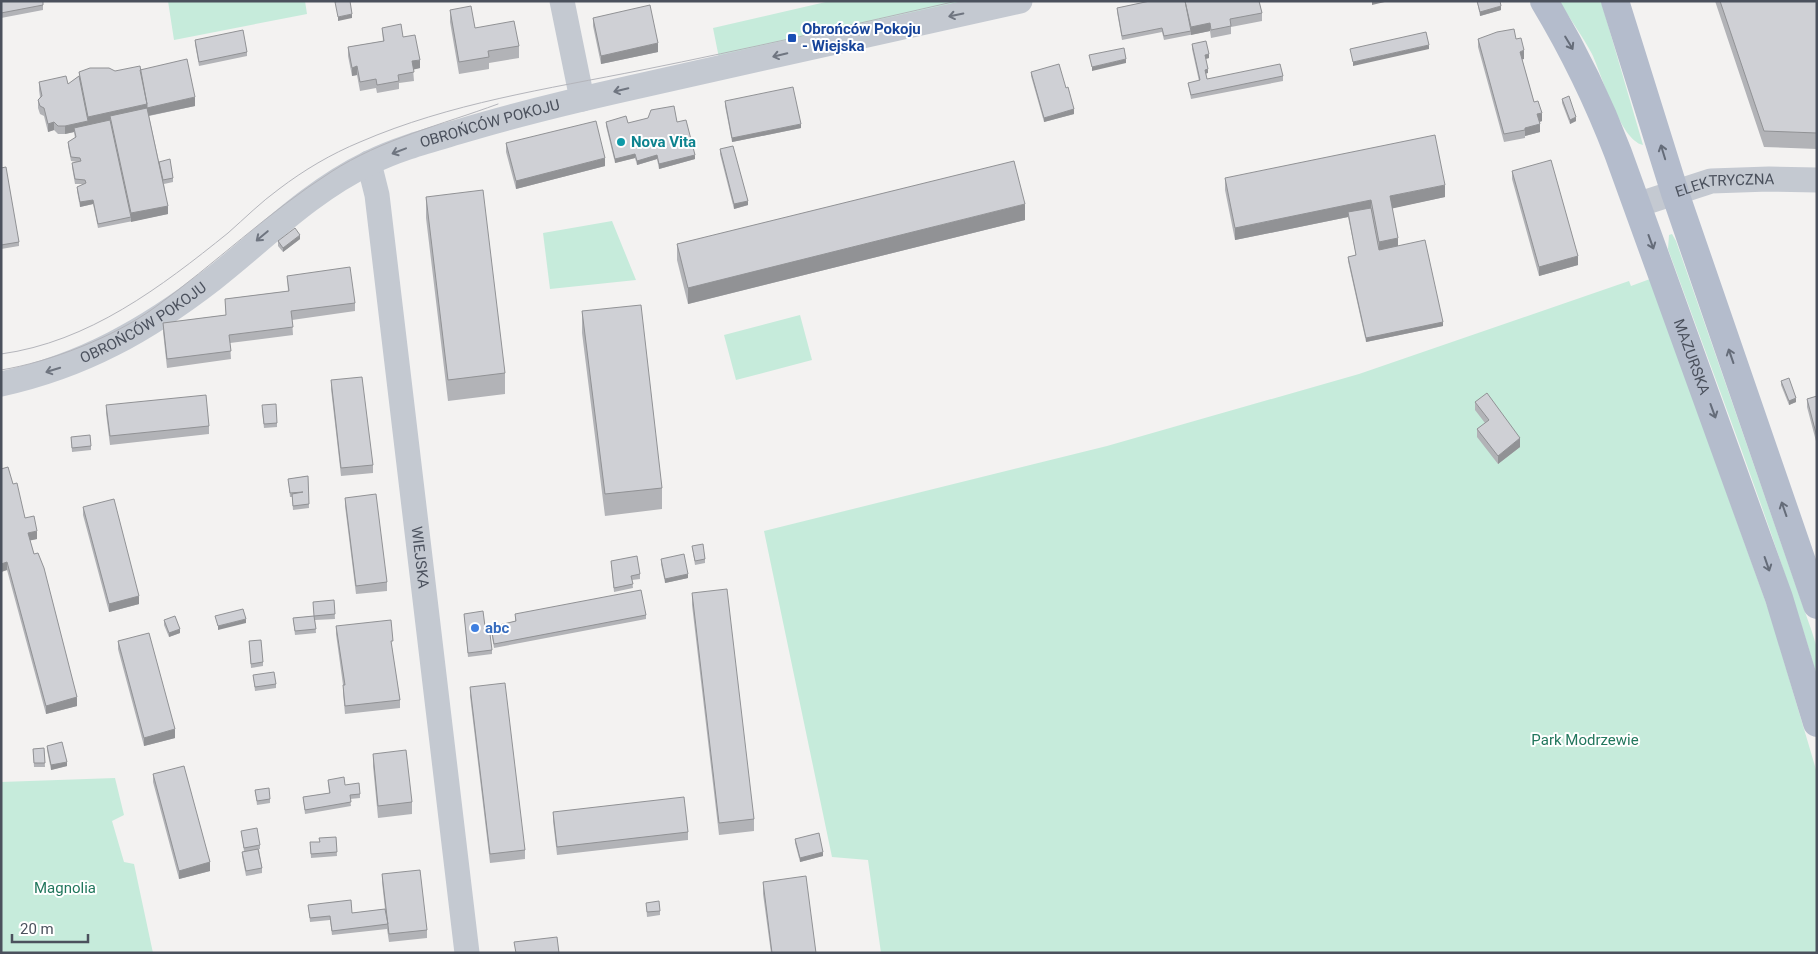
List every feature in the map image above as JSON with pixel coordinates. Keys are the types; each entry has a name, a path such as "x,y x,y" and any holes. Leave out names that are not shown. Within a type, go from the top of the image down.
{"main road":[{"name":"MAZURSKA","path":"1544,1 1573,48 1593,88 1779,598 1817,723"},
{"path":"1615,1 1675,193 1817,605"}],"street":[{"path":"562,1 582,99"},
{"name":"OBROŃCÓW POKOJU","path":"15,388 84,359 141,328 214,278 266,232 320,192 369,163 422,142 507,117 582,99 1020,1"},
{"name":"WIEJSKA","path":"369,163 377,195 467,953"},
{"name":"ELEKTRYCZNA","path":"1637,205 1711,181 1769,178 1817,180"}],"green space":[{"path":"168,1 305,1 307,14 174,40"},
{"path":"830,1 971,1 719,58 713,28"},
{"path":"1559,1 1601,1 1643,145 1635,141 1619,120 1592,54"},
{"path":"612,221 636,280 550,289 543,233"},
{"path":"1672,234 1812,632 1817,648 1817,676 1783,568 1668,249 1669,235"},
{"name":"Park Modrzewie","path":"1650,279 1770,614 1817,773 1817,953 881,953 868,860 832,857 764,531 1107,446 1359,374 1629,281 1631,286"},
{"path":"800,315 812,360 736,380 724,335"},
{"name":"Magnolia","path":"115,778 124,815 112,821 124,862 134,864 153,953 1,953 1,782"}],"building":[{"path":"1,1 43,1 43,5 1,13"},
{"path":"350,1 352,14 338,17 335,2"},
{"path":"1150,1 1185,1 1191,31 1164,36 1162,28 1122,36 1117,8"},
{"path":"1185,1 1259,1 1262,13 1230,19 1231,26 1211,30 1210,23 1191,27"},
{"path":"1477,1 1500,1 1501,6 1480,12"},
{"path":"1720,1 1817,1 1817,133 1764,131"},
{"path":"650,5 658,43 601,56 593,18"},
{"path":"471,6 475,28 514,21 519,46 488,51 489,57 459,62 450,10"},
{"path":"401,24 403,37 415,35 420,60 412,61 414,72 398,75 399,81 377,85 376,79 360,82 357,66 352,68 348,47 384,41 382,28"},
{"path":"1514,29 1516,39 1521,38 1524,50 1520,52 1534,102 1538,101 1542,113 1537,114 1540,124 1525,128 1525,130 1504,134 1478,39 1497,32"},
{"path":"243,30 247,52 199,62 195,40"},
{"path":"1426,32 1429,45 1353,62 1350,49"},
{"path":"1206,41 1209,54 1205,55 1208,69 1205,70 1207,79 1280,64 1283,76 1191,95 1188,83 1200,80 1192,44"},
{"path":"1124,48 1126,59 1092,67 1089,55"},
{"path":"187,59 195,97 147,108 140,70"},
{"path":"1059,64 1074,109 1044,118 1031,72"},
{"path":"140,66 147,104 88,117 79,72 90,68 109,68 115,71"},
{"path":"66,76 68,84 79,76 88,121 65,126 58,126 54,122 48,124 44,108 40,106 38,100 42,96 39,82"},
{"path":"793,87 801,124 732,138 725,101"},
{"path":"1569,96 1576,117 1570,120 1562,99"},
{"path":"674,106 677,122 686,120 695,155 659,164 657,155 637,161 635,154 615,159 606,122 626,116 628,123 648,118 651,110"},
{"path":"147,108 168,206 131,213 110,116"},
{"path":"110,120 131,217 98,224 93,200 80,202 77,187 86,183 85,180 75,179 72,163 81,161 80,158 71,157 68,142 76,137 74,128"},
{"path":"596,121 605,158 516,181 506,143"},
{"path":"1435,135 1445,185 1390,196 1398,238 1379,242 1371,200 1235,228 1225,178"},
{"path":"733,146 748,201 734,204 720,149"},
{"path":"170,159 173,178 163,180 159,162"},
{"path":"1551,160 1578,256 1539,267 1512,171"},
{"path":"1014,161 1025,204 688,288 677,244"},
{"path":"6,167 19,242 1,245 1,168"},
{"path":"483,190 505,373 448,380 426,197"},
{"path":"1371,208 1379,250 1425,240 1443,322 1366,338 1348,257 1356,255 1348,212"},
{"path":"295,228 300,235 283,248 278,241"},
{"path":"350,267 355,303 291,311 293,327 229,335 231,351 167,359 163,323 226,315 225,299 289,291 287,276"},
{"path":"641,305 662,488 605,494 582,311"},
{"path":"362,377 373,465 341,468 331,380"},
{"path":"1789,378 1796,398 1789,401 1781,381"},
{"path":"1487,393 1520,438 1498,456 1477,429 1489,420 1475,402"},
{"path":"206,395 209,426 110,436 106,405"},
{"path":"1817,396 1817,437 1807,399"},
{"path":"276,404 277,423 264,424 262,405"},
{"path":"90,435 91,446 72,448 71,437"},
{"path":"8,467 13,484 17,483 25,518 34,516 37,531 28,533 34,554 38,553 44,568 77,697 46,706 7,562 1,564 1,469"},
{"path":"308,476 309,504 293,506 292,494 303,492 290,493 288,479"},
{"path":"376,494 387,582 356,586 345,498"},
{"path":"114,499 139,596 109,604 83,507"},
{"path":"703,544 705,559 695,561 692,546"},
{"path":"684,554 688,574 665,579 661,559"},
{"path":"637,556 640,574 631,576 633,584 614,588 611,561"},
{"path":"727,589 754,819 719,823 692,593"},
{"path":"641,590 646,615 494,644 491,627 516,621 515,614"},
{"path":"334,600 335,614 314,616 313,602"},
{"path":"243,609 246,619 218,626 215,616"},
{"name":"abc","path":"483,611 486,634 490,634 492,650 468,653 464,614"},
{"path":"175,616 180,629 169,633 164,620"},
{"path":"314,616 316,629 295,631 293,618"},
{"path":"391,620 393,641 391,641 400,700 345,706 343,685 345,685 336,626"},
{"path":"149,633 175,729 144,738 118,641"},
{"path":"261,640 263,662 251,664 249,641"},
{"path":"274,672 276,684 255,687 253,675"},
{"path":"505,683 525,850 490,854 470,687"},
{"path":"62,742 67,762 51,765 47,746"},
{"path":"44,748 45,763 34,763 33,749"},
{"path":"406,750 412,802 378,806 373,754"},
{"path":"184,766 210,862 179,871 153,774"},
{"path":"344,777 345,785 359,783 360,794 350,795 351,802 305,810 303,797 330,793 328,780"},
{"path":"269,788 270,799 257,801 255,790"},
{"path":"684,797 688,832 557,847 553,812"},
{"path":"257,828 260,845 244,848 241,831"},
{"path":"819,833 823,852 800,858 795,839"},
{"path":"336,837 337,852 311,854 310,842 320,842 319,838"},
{"path":"258,849 262,868 246,871 242,852"},
{"path":"420,870 427,930 389,934 382,874"},
{"path":"806,876 816,953 772,953 763,882"},
{"path":"351,900 352,913 385,909 388,924 332,931 330,916 310,918 308,905"},
{"path":"659,901 660,911 647,912 646,903"},
{"path":"557,937 559,953 516,953 514,942"}],"tram line":[{"path":"1,354 33,348 64,338 94,325 122,309 177,273 298,175 339,152 394,128 464,107 499,99 721,54 957,1"},
{"path":"1,370 60,355 101,338 138,319 199,274 285,204 350,160 412,134 498,104"}],"place":[{"name":"Obrońców Pokoju - Wiejska","path":"792,38"},
{"name":"Nova Vita","path":"621,142"},
{"name":"abc","path":"475,628"}]}
